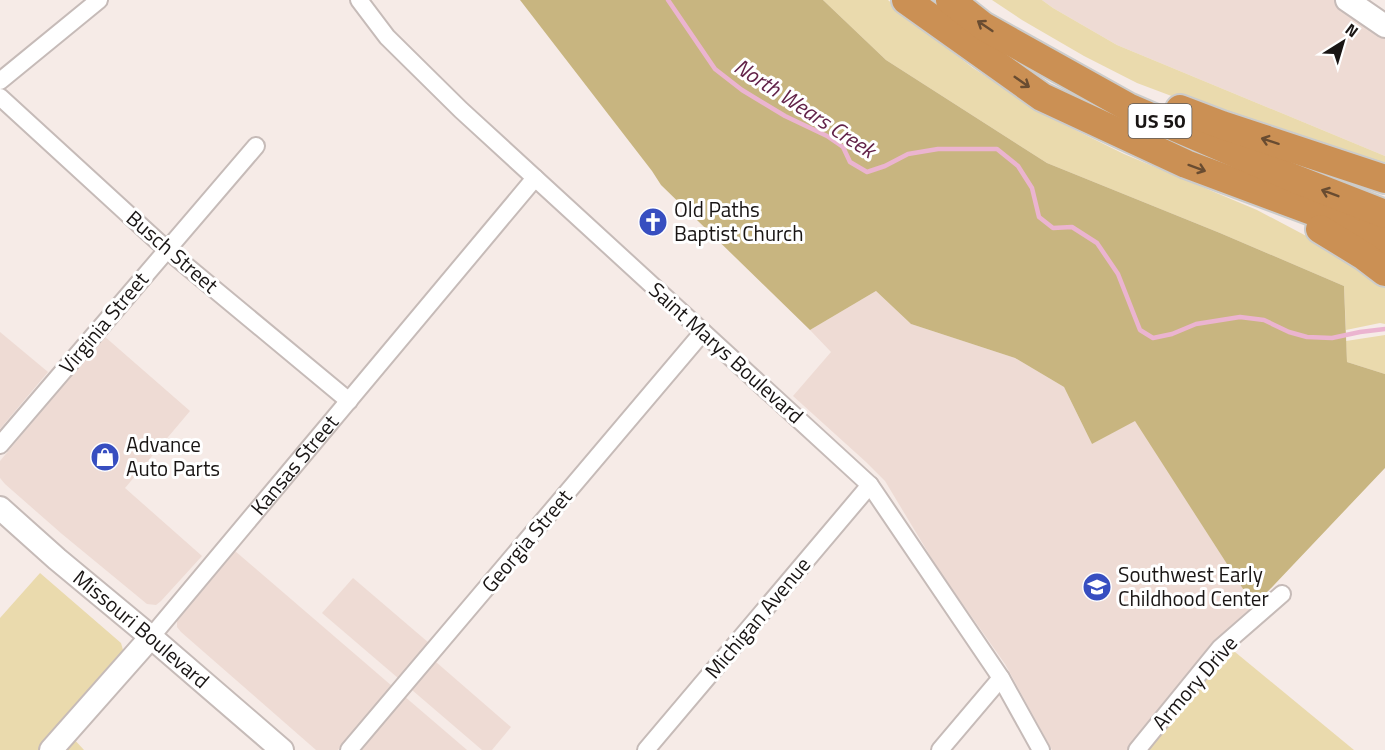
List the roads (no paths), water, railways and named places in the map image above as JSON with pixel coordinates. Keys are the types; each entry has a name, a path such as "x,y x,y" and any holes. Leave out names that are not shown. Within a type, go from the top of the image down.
{"highway":[{"name":"US 50","path":"906,0 1042,97 1186,164 1336,220 1385,241"},
{"name":"US 50","path":"950,0 983,26 1128,107 1293,178 1385,214"},
{"path":"1011,42 1222,126 1385,179"},
{"path":"1252,188 1364,256 1385,272"}],"main road":[{"path":"1347,0 1385,26"},
{"name":"Missouri Boulevard","path":"0,508 282,750"},
{"name":"Kansas Street","path":"55,749 151,637"}],"street":[{"path":"0,81 99,0"},
{"name":"Saint Marys Boulevard","path":"358,0 387,37 461,110 870,485 1001,678 1041,750"},
{"name":"Busch Street","path":"0,97 166,249 349,401"},
{"name":"Virginia Street","path":"0,446 256,146"},
{"name":"Kansas Street","path":"151,637 535,178"},
{"name":"Georgia Street","path":"349,750 704,332"},
{"name":"Michigan Avenue","path":"646,750 870,485"},
{"name":"Armory Drive","path":"1137,750 1220,648 1282,594"},
{"path":"940,750 1001,678"}],"waterway":[{"name":"North Wears Creek","path":"668,0 715,69 742,90 785,116 827,136 843,147 850,162 867,172 908,154 938,149 997,149 1018,166 1032,188 1039,217 1053,228 1072,227 1097,243 1118,274 1140,330 1153,338 1172,334 1196,324 1240,317 1264,320 1289,332 1307,337 1332,338 1385,329"}],"place":[{"name":"Old Paths Baptist Church","path":"653,222"},
{"name":"Advance Auto Parts","path":"105,457"},
{"name":"Southwest Early Childhood Center","path":"1097,587"}]}
